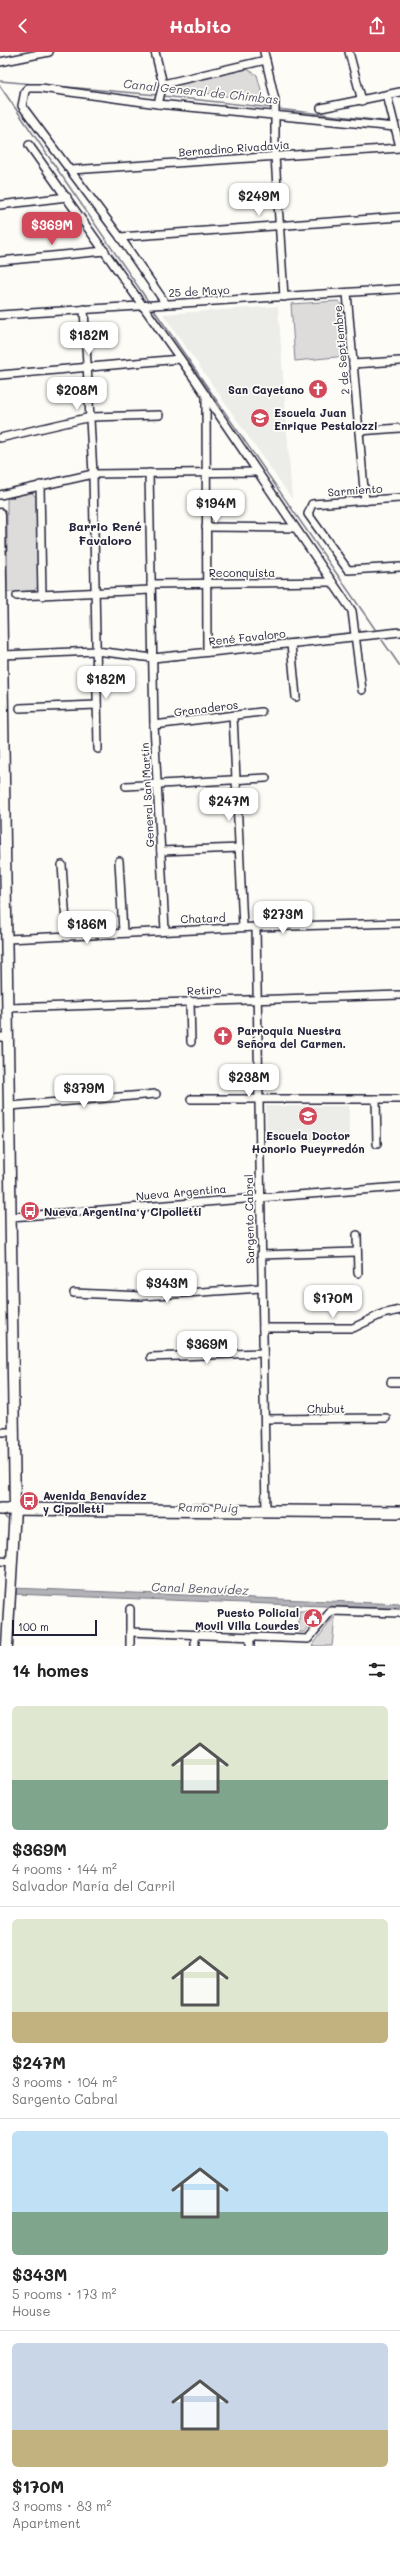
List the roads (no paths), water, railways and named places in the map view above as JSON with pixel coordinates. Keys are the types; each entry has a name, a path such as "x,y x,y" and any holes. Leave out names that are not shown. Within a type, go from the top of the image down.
{"main road":[{"path":"0,1509 400,1512"}],"street":[{"path":"0,62 31,54 49,52"},
{"path":"155,52 162,87 158,101"},
{"path":"264,52 275,100 275,156 284,297"},
{"path":"349,52 362,101"},
{"path":"162,87 266,60"},
{"path":"166,304 120,237 22,106 25,91 28,88 41,88 275,115 394,123"},
{"path":"321,108 362,101 400,92"},
{"path":"387,95 400,148"},
{"path":"29,146 67,197 206,395 352,611 362,690"},
{"name":"Bernadino Rivadavia","path":"70,170 400,148"},
{"path":"0,204 67,197"},
{"path":"120,237 400,217"},
{"path":"0,260 105,251"},
{"name":"25 de Mayo","path":"0,315 84,308 400,289"},
{"name":"2 de Septiembre","path":"347,293 365,500"},
{"path":"84,308 89,365 93,474 98,749"},
{"path":"0,375 89,365 180,359"},
{"path":"353,364 400,361"},
{"path":"206,395 207,652"},
{"path":"0,438 91,417 159,415"},
{"path":"359,431 400,428"},
{"path":"0,495 93,474 149,472 257,472"},
{"name":"General San Martín","path":"149,472 156,784 165,930"},
{"path":"40,485 42,596"},
{"name":"Sarmiento","path":"400,498 312,504 308,514 348,570 400,567"},
{"path":"0,514 8,1008 4,1037 10,1106 15,1509 7,1646"},
{"path":"206,527 295,528"},
{"name":"Reconquista","path":"17,596 96,594 151,587 207,583 332,582"},
{"name":"René Favaloro","path":"3,655 96,651 153,658 356,638 400,632"},
{"path":"291,644 296,697"},
{"path":"20,708 97,704"},
{"name":"Granaderos","path":"154,725 261,712"},
{"path":"233,716 243,927"},
{"path":"126,786 266,778"},
{"path":"161,851 240,848"},
{"path":"119,861 123,932"},
{"path":"62,865 67,937"},
{"name":"Chatard","path":"7,939 67,937 165,930 400,923"},
{"name":"Sargento Cabral","path":"256,927 266,1511"},
{"name":"Retiro","path":"8,1008 400,995"},
{"path":"190,1001 190,1042"},
{"path":"10,1106 156,1094"},
{"path":"191,1099 400,1099"},
{"path":"376,1099 377,1144"},
{"name":"Nueva Argentina","path":"11,1217 260,1196 400,1187"},
{"path":"357,1235 356,1252 358,1273"},
{"path":"261,1255 356,1252"},
{"path":"74,1293 142,1296 261,1288"},
{"path":"263,1328 353,1328 382,1314 400,1310"},
{"path":"151,1357 263,1353"},
{"path":"391,1382 400,1382"},
{"name":"Chubut","path":"265,1419 386,1418"},
{"path":"0,1432 14,1432"},
{"path":"0,1561 11,1562"},
{"path":"130,1609 130,1646"},
{"path":"130,1632 250,1637 305,1642 312,1635 327,1613 334,1610 400,1612"},
{"path":"195,1635 195,1646"},
{"path":"250,1637 250,1646"}],"waterway":[{"name":"Canal General de Chimbas","path":"0,81 157,95"},
{"path":"0,86 148,301"},
{"name":"Canal General de Chimbas","path":"163,96 273,108"},
{"name":"Canal General de Chimbas","path":"277,109 392,122"},
{"path":"154,310 375,629"},
{"path":"382,640 400,666"},
{"name":"Ramo Puig","path":"2,1513 7,1519"},
{"name":"Ramo Puig","path":"233,1516 400,1518"}],"place":[{"name":"San Cayetano","path":"318,389"},
{"name":"Escuela Juan Enrique Pestalozzi","path":"260,418"},
{"name":"Parroquia Nuestra Señora del Carmen.","path":"223,1036"},
{"name":"Escuela Doctor Honorio Pueyrredón","path":"308,1116"},
{"name":"Nueva Argentina y Cipolletti","path":"30,1211"},
{"name":"Avenida Benavídez y Cipolletti","path":"29,1501"},
{"name":"Puesto Policial Movil Villa Lourdes","path":"313,1618"}],"district":[{"name":"Barrio René Favaloro","path":"105,533"}],"water label":[{"name":"Canal Benavídez","path":"200,1588"}]}
